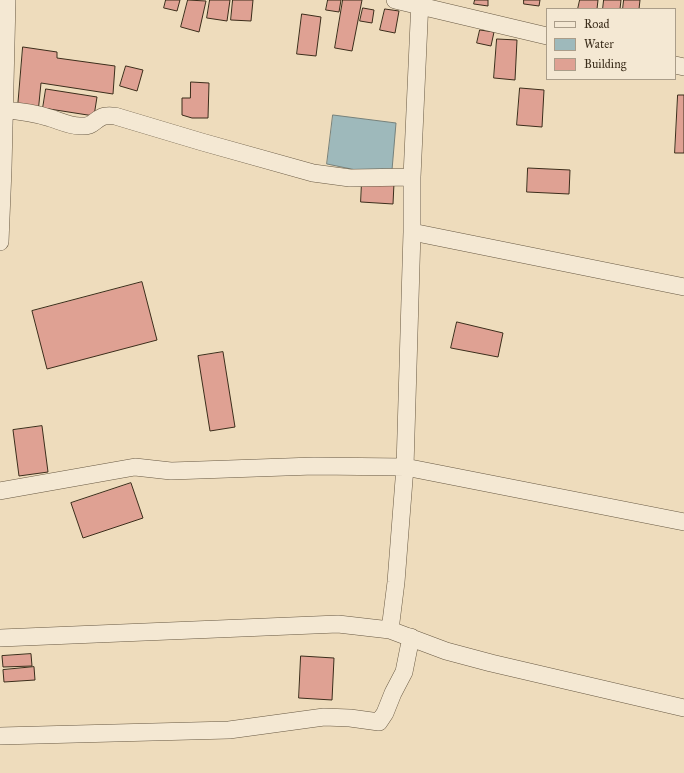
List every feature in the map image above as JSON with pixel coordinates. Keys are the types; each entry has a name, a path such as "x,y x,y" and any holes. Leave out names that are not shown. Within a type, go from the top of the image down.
{"street":[{"path":"0,242 7,0"},
{"path":"395,0 420,3 546,36"},
{"path":"390,630 396,582 405,467 412,232 412,177 420,3"},
{"path":"4,110 19,111 66,124 80,126 91,125 103,116 115,116 313,173 350,178 412,177"},
{"path":"412,232 684,287"},
{"path":"0,491 136,467 171,472 314,466 405,467 684,522"},
{"path":"0,638 338,624 390,630 446,651 684,708"},
{"path":"0,736 229,730 324,717 350,718 379,722 404,672 411,637"}],"water":[{"path":"333,115 396,123 392,170 356,170 327,164"}],"building":[{"path":"166,0 180,0 177,11 164,8"},
{"path":"188,0 206,1 199,32 181,27"},
{"path":"210,0 230,0 227,21 207,18"},
{"path":"233,0 253,0 251,21 231,20"},
{"path":"328,0 341,0 339,12 326,10"},
{"path":"343,0 362,0 352,51 335,48"},
{"path":"475,0 488,0 488,6 474,4"},
{"path":"524,0 540,0 539,6 524,4"},
{"path":"580,0 598,0 597,8 578,8"},
{"path":"604,0 621,0 620,8 603,8"},
{"path":"624,0 640,0 639,8 623,8"},
{"path":"363,8 374,10 372,23 360,21"},
{"path":"385,9 399,11 395,33 380,30"},
{"path":"302,14 321,17 316,56 297,54"},
{"path":"480,30 494,32 491,46 477,43"},
{"path":"497,39 517,40 515,80 494,78"},
{"path":"23,47 57,52 57,58 115,66 113,94 41,83 38,113 18,107"},
{"path":"126,66 143,70 137,91 120,86"},
{"path":"191,82 209,83 208,118 192,118 182,115 182,98 190,98"},
{"path":"520,88 544,90 542,127 517,125"},
{"path":"46,89 97,97 94,116 43,108"},
{"path":"678,95 684,95 684,153 675,153"},
{"path":"528,168 570,170 569,194 527,192"},
{"path":"362,181 394,183 393,204 361,202"},
{"path":"142,282 157,340 47,369 32,311"},
{"path":"457,322 503,333 498,357 451,348"},
{"path":"223,352 235,427 210,431 198,356"},
{"path":"42,426 48,472 19,476 13,430"},
{"path":"131,483 143,518 83,538 71,503"},
{"path":"31,654 32,666 3,667 2,656"},
{"path":"301,656 334,658 332,700 299,698"},
{"path":"34,667 35,680 4,682 3,670"}]}
